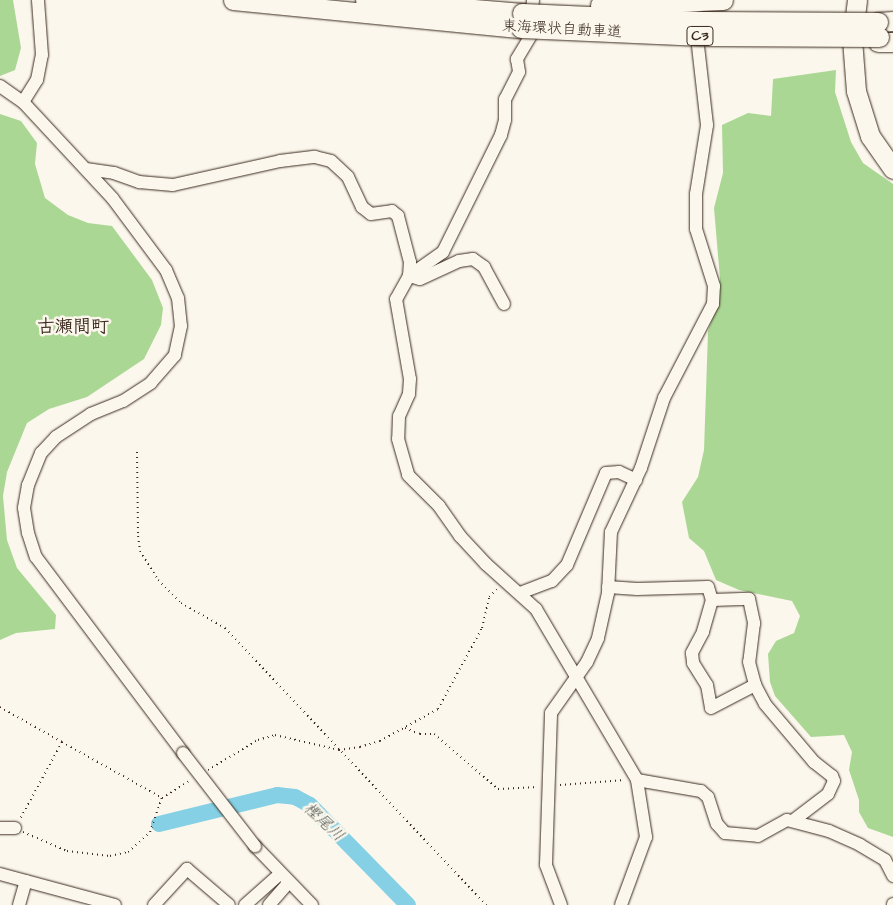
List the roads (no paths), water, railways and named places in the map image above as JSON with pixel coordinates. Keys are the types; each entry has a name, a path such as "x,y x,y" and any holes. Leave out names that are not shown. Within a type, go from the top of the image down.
{"highway":[{"name":"東海環状自動車道","path":"233,0 702,21 886,34"},
{"path":"525,12 723,0"},
{"path":"857,0 852,39 856,91 870,136 893,169"},
{"path":"868,0 862,44 865,75 875,120 893,152"},
{"name":"東海環状自動車道","path":"371,1 525,12 702,36 886,34"}],"street":[{"path":"23,102 37,80 42,55 38,0"},
{"path":"561,905 546,864 547,786 551,713 577,678 598,638 608,587 611,532 636,480 656,428 664,398 710,312 714,296 714,286 696,229 707,101 690,0"},
{"path":"525,12 530,37 517,59 519,72 505,99 506,120 501,135 443,252 409,276 396,299 410,379 409,394 398,425 402,459 408,475 439,506 460,536 486,564 520,593 547,624 636,780 646,837 621,905"},
{"path":"0,86 23,102 86,169 166,270 178,298 181,326 175,355 151,383 69,427 41,453 28,485 24,508 28,533 36,558 255,846 284,879 312,905"},
{"path":"86,169 114,173 139,182 173,185 262,163 315,158 331,161 348,177 362,207 371,214 392,211 398,216 410,262 409,276"},
{"path":"409,276 420,279 459,262 473,259 484,267 504,304"},
{"path":"520,593 552,581 567,565 606,473 620,472 636,480"},
{"path":"608,587 637,589 708,587 712,600 703,632 692,653 694,663 707,685 711,708 755,685"},
{"path":"712,600 749,599 754,623 749,662 755,685 765,704 834,781 828,794 794,820"},
{"path":"636,780 701,790 708,797 718,824 725,833 758,836 787,820 794,820 860,845 885,860 893,876"},
{"path":"0,828 15,828"},
{"path":"154,905 187,869 229,905"},
{"path":"0,874 80,900 114,905"},
{"path":"245,905 284,879"},
{"path":"269,905 284,879"},
{"path":"19,905 26,881"}],"waterway":[{"name":"樫尾川","path":"159,824 277,795 295,797 310,805 408,905"}],"district":[{"name":"古瀬間町","path":"73,327"}]}
